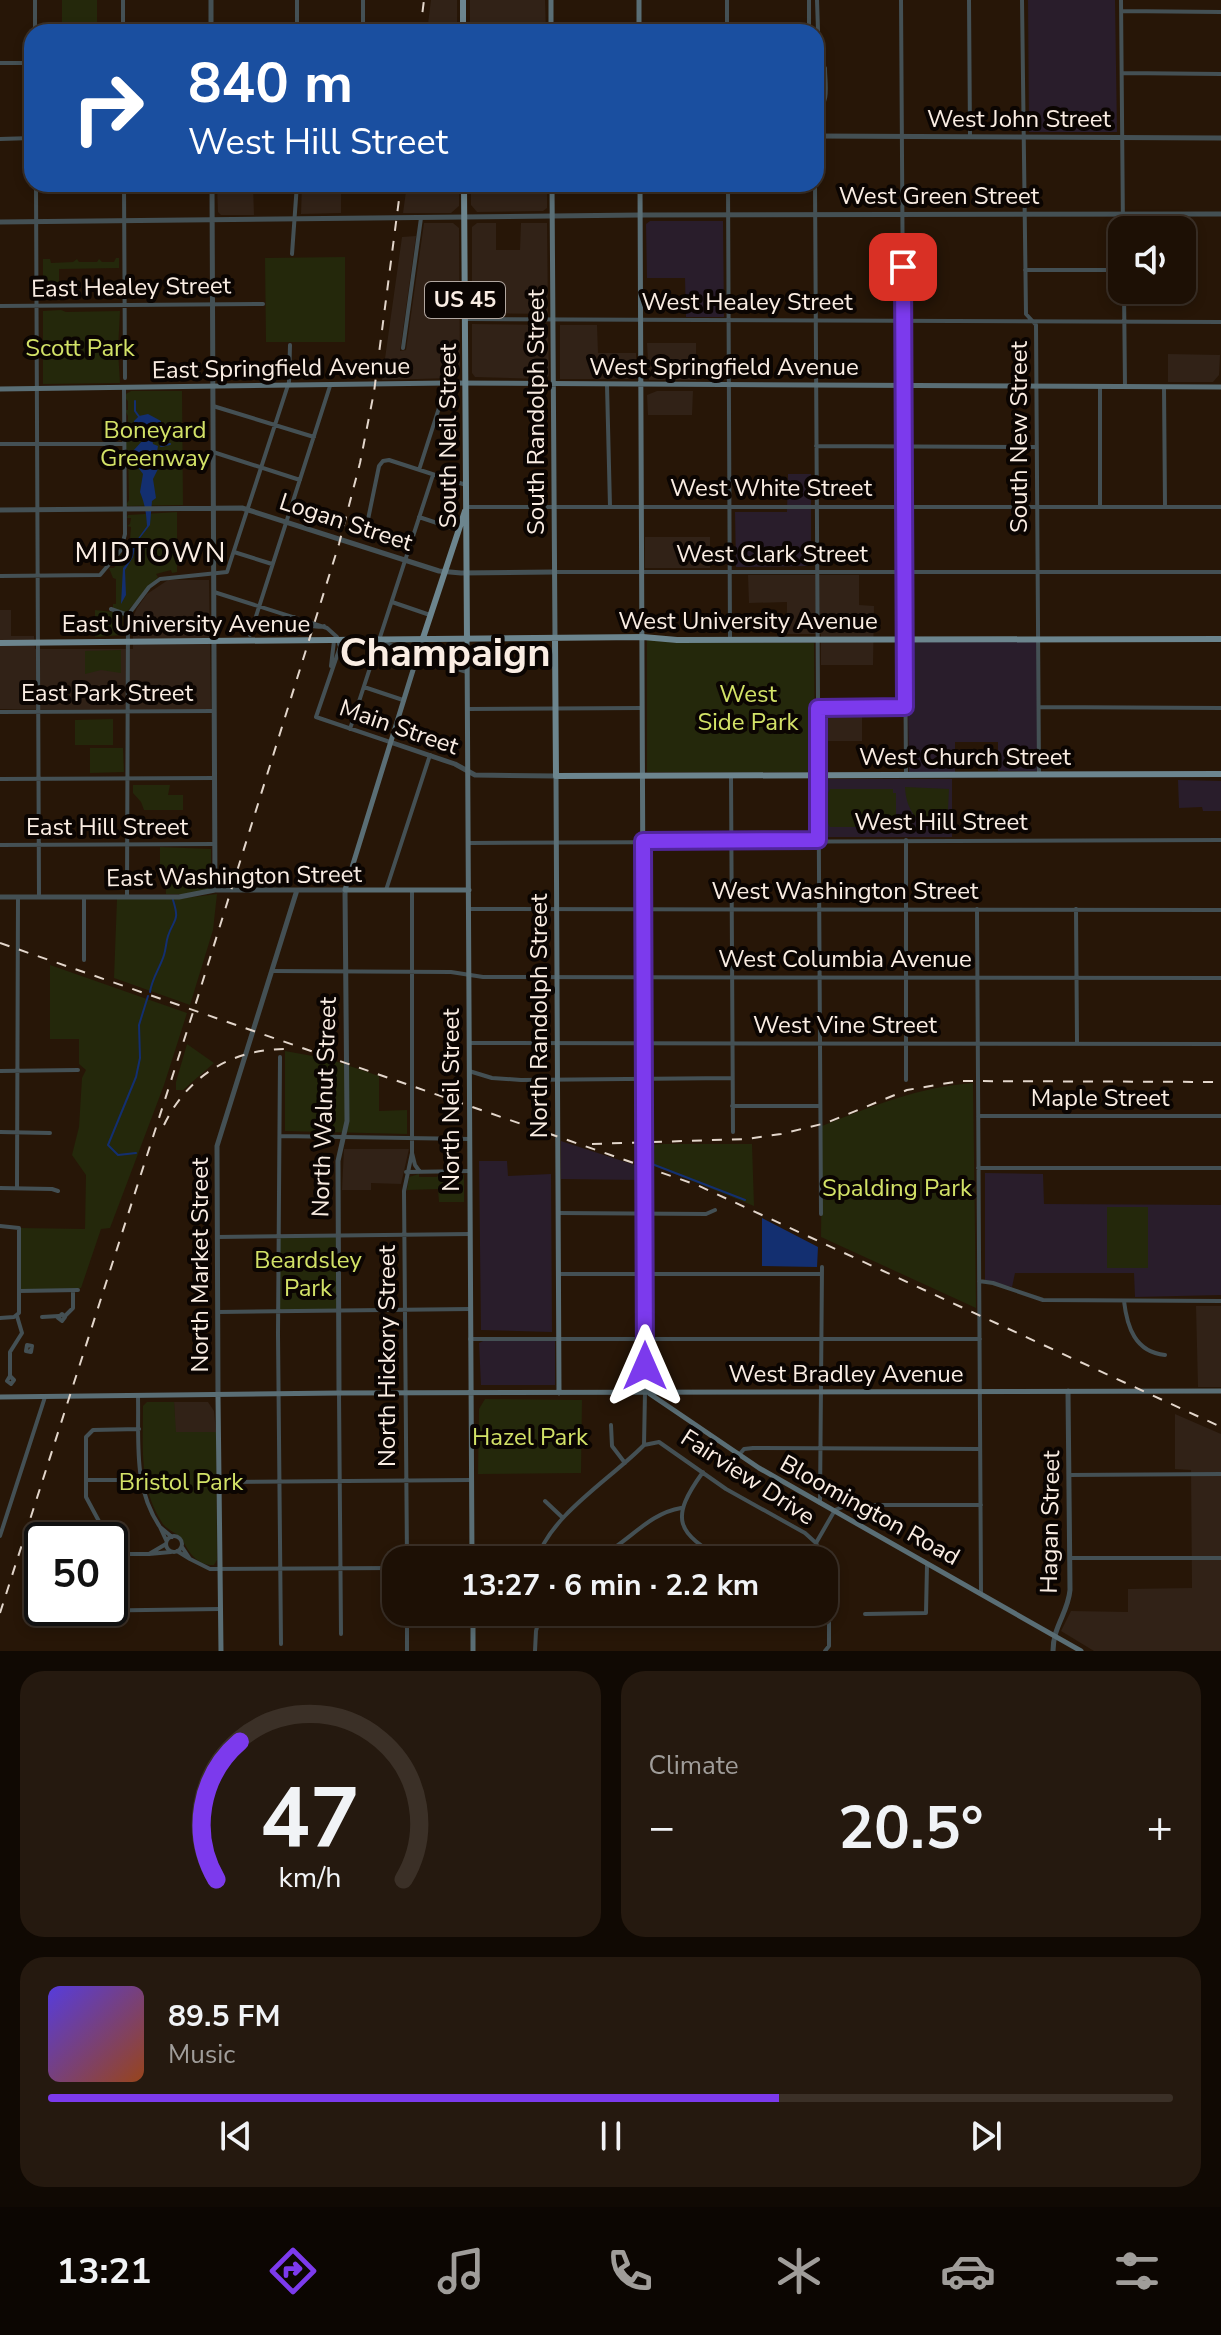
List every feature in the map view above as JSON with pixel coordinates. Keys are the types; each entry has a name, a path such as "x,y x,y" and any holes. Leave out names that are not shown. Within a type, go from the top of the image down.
{"main road":[{"path":"463,0 463,24"},
{"path":"551,0 551,24"},
{"path":"639,0 639,24"},
{"name":"South Neil Street","path":"464,192 467,640"},
{"name":"South Randolph Street","path":"552,192 555,639"},
{"path":"640,192 645,1392"},
{"name":"East Springfield Avenue","path":"0,389 466,383"},
{"name":"West Springfield Avenue","path":"466,383 1221,387"},
{"path":"422,641 466,507"},
{"name":"West University Avenue","path":"467,640 643,637 1221,639"},
{"name":"North Randolph Street","path":"555,639 559,1393"},
{"name":"East University Avenue","path":"0,643 467,640"},
{"name":"North Neil Street","path":"467,640 472,1546"},
{"name":"North Walnut Street","path":"345,890 422,641"},
{"name":"West Church Street","path":"556,776 1221,774"},
{"name":"East Washington Street","path":"345,890 469,890"},
{"name":"West Bradley Avenue","path":"0,1397 1221,1391"},
{"name":"Bloomington Road","path":"645,1392 665,1402 739,1455 1081,1651"},
{"name":"North Market Street","path":"218,1396 221,1651"},
{"path":"473,1626 473,1651"}],"street":[{"path":"35,0 35,24"},
{"path":"123,0 123,24"},
{"path":"211,0 211,24"},
{"path":"297,0 297,24"},
{"path":"363,0 363,24"},
{"path":"727,0 727,24"},
{"path":"809,0 809,24"},
{"path":"817,0 817,24"},
{"path":"901,0 906,775"},
{"path":"969,0 970,136"},
{"name":"South New Street","path":"1022,0 1026,316 1036,325 1039,775"},
{"path":"1121,0 1122,214"},
{"path":"1121,11 1221,12"},
{"path":"0,63 24,63"},
{"path":"824,67 824,104"},
{"path":"1122,73 1221,74"},
{"name":"West John Street","path":"824,136 1221,138"},
{"path":"0,139 24,138"},
{"path":"36,192 39,897"},
{"path":"124,192 125,378"},
{"path":"212,192 215,890"},
{"path":"292,254 297,192"},
{"path":"728,192 730,639"},
{"path":"815,192 821,1214"},
{"name":"West Green Street","path":"0,222 640,215 1221,214"},
{"path":"403,348 421,218"},
{"path":"1025,270 1108,270"},
{"name":"East Healey Street","path":"0,306 263,304"},
{"path":"1124,304 1125,387"},
{"name":"West Healey Street","path":"465,319 1221,322"},
{"path":"127,897 128,615 149,587 160,579 174,575 227,572 287,386 290,345"},
{"path":"419,470 447,383"},
{"path":"607,385 610,507"},
{"path":"250,635 330,386"},
{"path":"1100,387 1100,506"},
{"path":"1164,387 1165,506"},
{"path":"0,576 96,576 106,570 124,543 124,388"},
{"path":"213,406 314,437"},
{"path":"0,444 124,444"},
{"path":"816,446 1037,447"},
{"path":"213,452 300,480"},
{"path":"365,534 379,466 383,461 389,460 466,485"},
{"path":"350,729 433,475"},
{"name":"West White Street","path":"466,507 1221,507"},
{"name":"Logan Street","path":"0,510 247,509 444,572 467,573"},
{"path":"419,517 458,530"},
{"path":"234,552 272,564"},
{"name":"West Clark Street","path":"467,573 1221,572"},
{"path":"214,592 324,626 337,641"},
{"path":"392,602 430,615"},
{"path":"111,609 128,615"},
{"name":"Main Street","path":"337,641 338,655 331,666 316,717 430,755 469,772"},
{"path":"379,641 412,652 417,657 468,672"},
{"path":"364,687 404,700"},
{"path":"818,708 905,707"},
{"path":"1039,707 1221,708"},
{"path":"468,709 643,708"},
{"name":"East Park Street","path":"0,712 214,711"},
{"path":"386,890 430,755"},
{"name":"West Church Street","path":"469,772 482,776 556,776"},
{"path":"731,776 733,1132"},
{"path":"0,779 215,778"},
{"path":"906,840 906,1080"},
{"name":"West Hill Street","path":"470,843 1221,840"},
{"name":"East Hill Street","path":"0,845 215,844"},
{"name":"East Washington Street","path":"0,897 183,896 215,890 345,890"},
{"name":"North Market Street","path":"218,1396 218,1138 297,890"},
{"name":"North Walnut Street","path":"341,1634 338,1161 347,1121 345,890"},
{"name":"North Hickory Street","path":"407,1546 404,1235 406,1172 414,1138 412,890"},
{"path":"17,1188 18,897"},
{"path":"84,897 84,960"},
{"name":"West Washington Street","path":"469,909 1221,910"},
{"path":"977,909 981,1592"},
{"path":"1076,909 1077,1044"},
{"name":"West Columbia Avenue","path":"272,971 451,972 557,977 1221,978"},
{"name":"West Vine Street","path":"469,1043 820,1043 907,1046 978,1043 1221,1044"},
{"path":"280,1057 278,1395 281,1644"},
{"path":"0,1071 78,1070"},
{"path":"469,1071 492,1078 732,1078"},
{"path":"732,1106 820,1106"},
{"name":"Maple Street","path":"978,1116 1221,1116"},
{"path":"0,1132 50,1133"},
{"path":"280,1136 470,1139"},
{"path":"412,1153 420,1172"},
{"path":"978,1168 1221,1168"},
{"path":"406,1172 470,1171"},
{"path":"0,1188 58,1191"},
{"path":"558,1213 706,1214 715,1210"},
{"path":"0,1226 19,1228 20,1310 17,1316"},
{"path":"217,1237 470,1234"},
{"path":"820,1503 822,1267"},
{"path":"558,1274 822,1274"},
{"path":"979,1281 1043,1300 1221,1301"},
{"path":"19,1291 76,1290 73,1308 62,1316 42,1317"},
{"path":"1124,1301 1128,1324 1138,1342 1149,1351 1165,1355"},
{"path":"218,1312 470,1309"},
{"path":"2,1318 17,1316"},
{"path":"10,1376 10,1352 19,1340 22,1327 17,1316"},
{"path":"470,1339 980,1339"},
{"path":"19,1340 26,1346"},
{"name":"Hagan Street","path":"1053,1651 1054,1635 1069,1597 1068,1391"},
{"path":"543,1546 563,1518 644,1445 645,1392"},
{"path":"0,1536 45,1397"},
{"path":"138,1397 140,1480 150,1511 166,1543 174,1551 205,1568 382,1568"},
{"path":"611,1425 612,1446 625,1463"},
{"name":"Fairview Drive","path":"646,1427 659,1442 726,1489 805,1533 816,1543"},
{"path":"99,1522 90,1506 85,1480 85,1441 88,1433 93,1430 139,1429"},
{"name":"Fairview Drive","path":"644,1445 659,1442"},
{"path":"739,1455 748,1448 980,1449"},
{"path":"703,1472 682,1507 684,1526 690,1537 704,1546"},
{"path":"1069,1475 1221,1474"},
{"path":"85,1480 140,1480"},
{"path":"220,1482 471,1480"},
{"path":"545,1501 563,1518"},
{"path":"817,1546 816,1543 835,1510 854,1504 981,1505"},
{"path":"618,1546 656,1516 682,1507"},
{"path":"160,1527 179,1539 190,1559"},
{"path":"149,1554 172,1537"},
{"path":"128,1554 174,1551 181,1546"},
{"path":"1070,1558 1221,1558"},
{"path":"865,1614 926,1613 927,1563"},
{"path":"128,1611 220,1609"},
{"path":"407,1626 407,1651"},
{"path":"535,1651 538,1626"},
{"path":"825,1651 829,1646 829,1626"}],"shaded area":[{"path":"431,0 457,0 457,24 428,24"},
{"path":"470,0 545,0 546,24 470,24"},
{"path":"1028,0 1115,0 1117,132 1029,132"},
{"path":"217,192 253,192 254,215 221,215 218,212"},
{"path":"302,192 341,192 341,213 301,214"},
{"path":"406,192 459,192 459,206 451,213 403,213"},
{"path":"471,192 547,192 547,208 543,211 477,212 471,205"},
{"path":"650,221 723,221 724,317 686,317 685,278 647,278 646,224"},
{"path":"424,223 453,223 459,228 460,373 453,378 382,380 402,237 416,236 400,351 406,350"},
{"path":"477,223 496,223 496,250 520,250 521,223 547,223 548,314 472,313 472,227"},
{"path":"472,324 548,325 549,376 542,379 475,377 472,373"},
{"path":"560,325 597,325 598,353 636,353 636,379 560,379"},
{"path":"647,343 696,343 696,380 649,380"},
{"path":"1168,354 1220,355 1219,375 1213,382 1168,382"},
{"path":"657,391 693,391 692,415 648,415 647,395"},
{"path":"788,474 811,474 811,566 736,567 735,512 787,512"},
{"path":"645,537 710,537 710,568 645,568"},
{"path":"748,575 859,575 859,605 874,606 873,665 821,665 821,634 787,634 787,602 749,603"},
{"path":"168,580 209,580 211,709 0,709 0,610 11,610 11,636 34,636 35,649 133,649 133,617 137,608 147,594"},
{"path":"907,641 1037,641 1037,771 998,771 998,742 955,742 955,772 909,772"},
{"path":"862,710 862,741 820,741 822,711"},
{"path":"821,779 952,779 952,837 821,837"},
{"path":"1178,780 1221,781 1221,811 1203,811 1202,807 1179,808"},
{"path":"561,1141 641,1167 641,1180 561,1179"},
{"path":"344,1149 409,1149 401,1184 371,1183 371,1190 342,1190"},
{"path":"479,1161 507,1161 508,1176 551,1174 552,1332 481,1330"},
{"path":"985,1173 1043,1174 1044,1204 1221,1205 1221,1295 1135,1297 1134,1273 1015,1273 1012,1287 985,1280"},
{"path":"1196,1306 1221,1306 1221,1387 1198,1387"},
{"path":"555,1341 555,1385 481,1385 479,1343"},
{"path":"174,1402 208,1402 214,1411 216,1432 175,1432"},
{"path":"1175,1414 1221,1434 1221,1651 1094,1651 1061,1631 1071,1611 1128,1612 1128,1589 1192,1588 1191,1470 1175,1469"}],"green space":[{"path":"62,0 97,0 97,24 62,24"},
{"path":"345,257 345,342 266,342 265,258"},
{"path":"119,258 119,268 59,269 59,300 43,300 43,259 50,259 51,263 77,259 79,262 97,262 99,259 114,262"},
{"name":"Scott Park","path":"43,311 120,311 120,383 43,384"},
{"name":"Boneyard Greenway","path":"131,391 182,391 183,505 126,505 129,500 128,451 125,448 128,437 126,394"},
{"name":"Boneyard Greenway","path":"177,512 177,572 172,573 171,570 156,574 158,577 123,616 122,635 95,637 95,610 113,612 113,604 116,604 116,579 109,568 114,568 119,554 122,555 129,543 131,527 127,526 131,518 127,518 128,515"},
{"name":"West Side Park","path":"647,640 679,643 814,643 815,772 647,772"},
{"path":"121,650 121,673 101,670 85,674 85,651"},
{"path":"113,719 113,745 75,745 75,720"},
{"path":"90,748 123,748 124,772 90,773"},
{"path":"133,785 170,785 168,795 183,795 183,810 144,810 133,793"},
{"path":"905,787 949,789 947,830 930,827 917,818 908,805"},
{"path":"830,789 893,789 896,793 896,823 893,827 830,827"},
{"path":"160,847 211,849 209,889 188,894 166,894 165,875 160,874"},
{"path":"217,894 213,930 190,1005 114,978 117,899 178,899"},
{"path":"50,965 187,1013 164,1085 110,1228 101,1229 81,1288 20,1291 21,1228 85,1229 86,1175 72,1155 79,1127 82,1078 86,1070 79,1064 79,1039 50,1039"},
{"path":"187,1044 214,1063 183,1090 176,1090 176,1082"},
{"path":"285,1051 329,1059 379,1076 379,1111 407,1110 407,1134 285,1131"},
{"name":"Spalding Park","path":"973,1083 976,1308 821,1237 822,1126 915,1093"},
{"path":"752,1144 754,1206 650,1164 650,1145"},
{"path":"419,1174 419,1177 464,1175 464,1202 439,1202 438,1189 407,1190 409,1177"},
{"path":"1107,1207 1148,1207 1148,1268 1107,1268"},
{"name":"Beardsley Park","path":"337,1237 337,1310 279,1311 279,1238"},
{"name":"Hazel Park","path":"485,1399 582,1400 581,1473 478,1474 479,1409"},
{"name":"Bristol Park","path":"147,1402 174,1402 176,1432 216,1432 217,1560 214,1565 195,1558 181,1538 163,1524 154,1507 146,1480 143,1451 143,1406"}],"water":[{"path":"148,414 161,421 161,428 152,439 153,444 158,446 161,463 153,479 156,498 152,501 150,525 136,543 133,557 125,570 126,595 121,604 123,568 130,560 134,544 147,526 140,492 143,474 134,462 133,451 143,440 134,427 134,421"},
{"path":"762,1218 818,1247 817,1267 762,1266"}],"waterway":[{"path":"135,401 135,411 140,418"},
{"path":"161,446 170,444"},
{"path":"150,992 175,920 173,900"},
{"path":"136,1153 118,1155 108,1145 136,1077 140,1058 139,1025 148,996"},
{"path":"652,1164 745,1200"}],"railway":[{"path":"421,24 424,0"},
{"path":"0,1613 339,544 374,392 400,192"},
{"path":"0,943 697,1185 1221,1427"},
{"path":"164,1125 187,1091 216,1067 252,1053 293,1049"},
{"path":"592,1144 746,1139 781,1134 826,1123 907,1090 960,1081 1221,1082"}],"district":[{"name":"MIDTOWN","path":"151,553"},
{"name":"Champaign","path":"445,653"}],"route":[{"path":"645,1366 643,841 818,840 818,708 905,707 903,267"}]}
